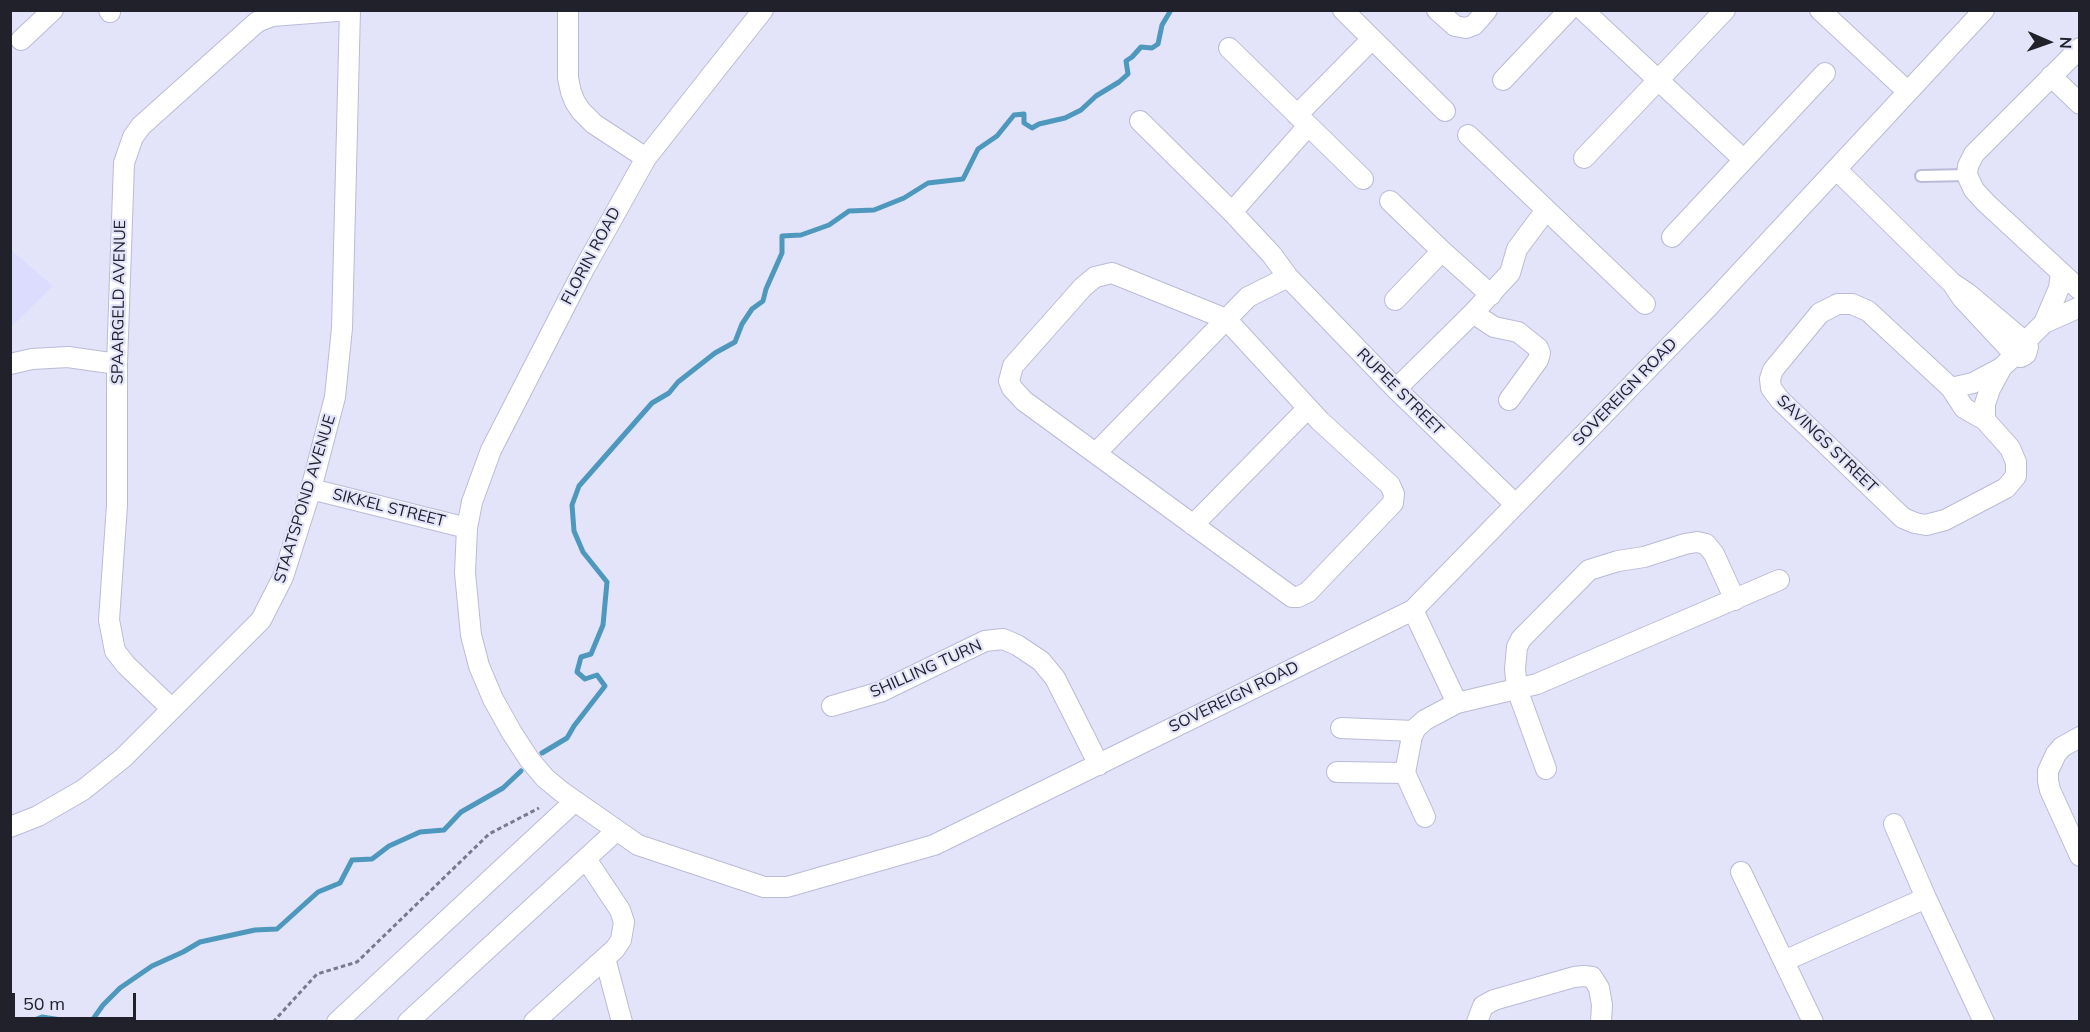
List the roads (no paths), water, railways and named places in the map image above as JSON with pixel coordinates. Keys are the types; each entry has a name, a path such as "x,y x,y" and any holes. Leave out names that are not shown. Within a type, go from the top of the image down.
{"street":[{"path":"21,40 53,10"},
{"name":"SPAARGELD AVENUE","path":"172,709 126,666 115,651 109,620 117,505 117,364 124,163 133,137 153,114 257,22 272,16 350,10"},
{"name":"STAATSPOND AVENUE","path":"10,827 38,816 83,789 123,758 261,620 283,577 311,489 335,397 342,328 350,10"},
{"path":"568,10 568,78 575,102 594,124 646,158"},
{"name":"FLORIN ROAD","path":"467,528 472,502 491,450 584,269 646,158 763,10"},
{"path":"1343,10 1445,111"},
{"path":"1437,10 1455,26 1466,28 1474,25 1487,10"},
{"path":"1503,80 1569,10"},
{"path":"1583,10 1744,160"},
{"path":"1584,158 1725,10"},
{"path":"1820,10 1907,91"},
{"name":"SOVEREIGN ROAD","path":"467,528 465,573 471,635 479,666 493,699 524,750 545,778 616,831 638,845 764,887 787,887 934,845 1413,610 1710,305 1984,10"},
{"path":"1232,212 1303,121 1372,39"},
{"path":"1229,48 1363,179"},
{"path":"2079,48 1974,154 1968,166 1967,175 1974,190 1986,203 2079,290"},
{"path":"1672,237 1825,73"},
{"path":"2051,76 2079,104"},
{"name":"RUPEE STREET","path":"1140,121 1232,212 1272,255 1288,277 1396,389 1515,504"},
{"path":"1468,135 1645,304"},
{"path":"1836,169 1952,283 1968,293 2014,354"},
{"path":"1390,201 1491,295"},
{"path":"1396,389 1491,295 1510,273 1516,249 1546,210"},
{"path":"1395,300 1442,251"},
{"path":"1112,273 1122,275 1226,319 1308,408 1390,484 1394,494 1393,503 1308,592 1292,597 1024,401 1009,381 1013,366 1083,287 1095,277 1112,273"},
{"path":"1985,420 1985,404 1990,389 2014,354 2044,323 2060,288 2061,273"},
{"path":"1096,453 1248,297 1288,277"},
{"name":"SAVINGS STREET","path":"1852,303 1868,311 1951,388 1968,411 1985,420 2010,448 2016,462 2016,476 2006,488 1945,520 1926,525 1903,518 1780,400 1771,388 1770,379 1773,370 1820,313 1838,304 1852,303"},
{"path":"2044,323 2079,307"},
{"path":"1473,313 1494,327 1518,332 1540,352 1538,360 1509,400"},
{"path":"1951,388 1973,383 2014,354"},
{"path":"10,364 32,358 68,357 117,364"},
{"path":"1193,525 1308,408"},
{"name":"SIKKEL STREET","path":"311,489 467,528"},
{"path":"1546,769 1517,689 1515,657 1517,647 1521,639 1589,570 1697,542 1706,544 1714,554 1734,600"},
{"path":"1425,817 1405,773 1414,731 1425,720 1457,703 1537,684 1779,580"},
{"path":"1413,610 1457,703"},
{"name":"SHILLING TURN","path":"832,706 880,692 985,641 1003,639 1017,645 1041,661 1055,678 1099,765"},
{"path":"1341,728 1414,731"},
{"path":"2079,737 2062,747 2056,754 2048,771 2048,781 2079,856"},
{"path":"1337,772 1405,773"},
{"path":"337,1022 569,797"},
{"path":"1894,824 1984,1022"},
{"path":"408,1022 616,831"},
{"path":"534,1022 615,949 621,940 624,922 620,910 586,859"},
{"path":"1741,872 1813,1022"},
{"path":"1784,962 1926,897"},
{"path":"605,958 622,1022"},
{"path":"1477,1022 1483,1006 1494,1000 1584,976 1592,977 1599,988 1602,1005 1601,1022"}],"lane":[{"path":"1921,176 1967,175"}],"waterway":[{"path":"542,753 567,738 605,686 597,675 585,679 577,672 581,657 591,654 603,625 607,582 583,552 574,531 572,505 579,486 652,403 669,393 678,382 715,353 735,342 742,324 752,309 763,301 782,253 782,236 801,235 829,225 849,211 874,210 904,198 928,183 963,179 978,149 997,136 1014,115 1024,114 1024,123 1032,128 1065,118 1081,110 1096,96 1119,82 1128,74 1126,61 1141,47 1152,48 1158,44 1162,25 1171,10"},
{"path":"91,1022 103,1005 120,988 152,966 200,942 255,930 277,929 318,892 340,883 352,860 372,859 389,846 420,832 444,830 461,812 503,788 521,771"},
{"path":"29,1022 42,1017 74,1022"}]}
